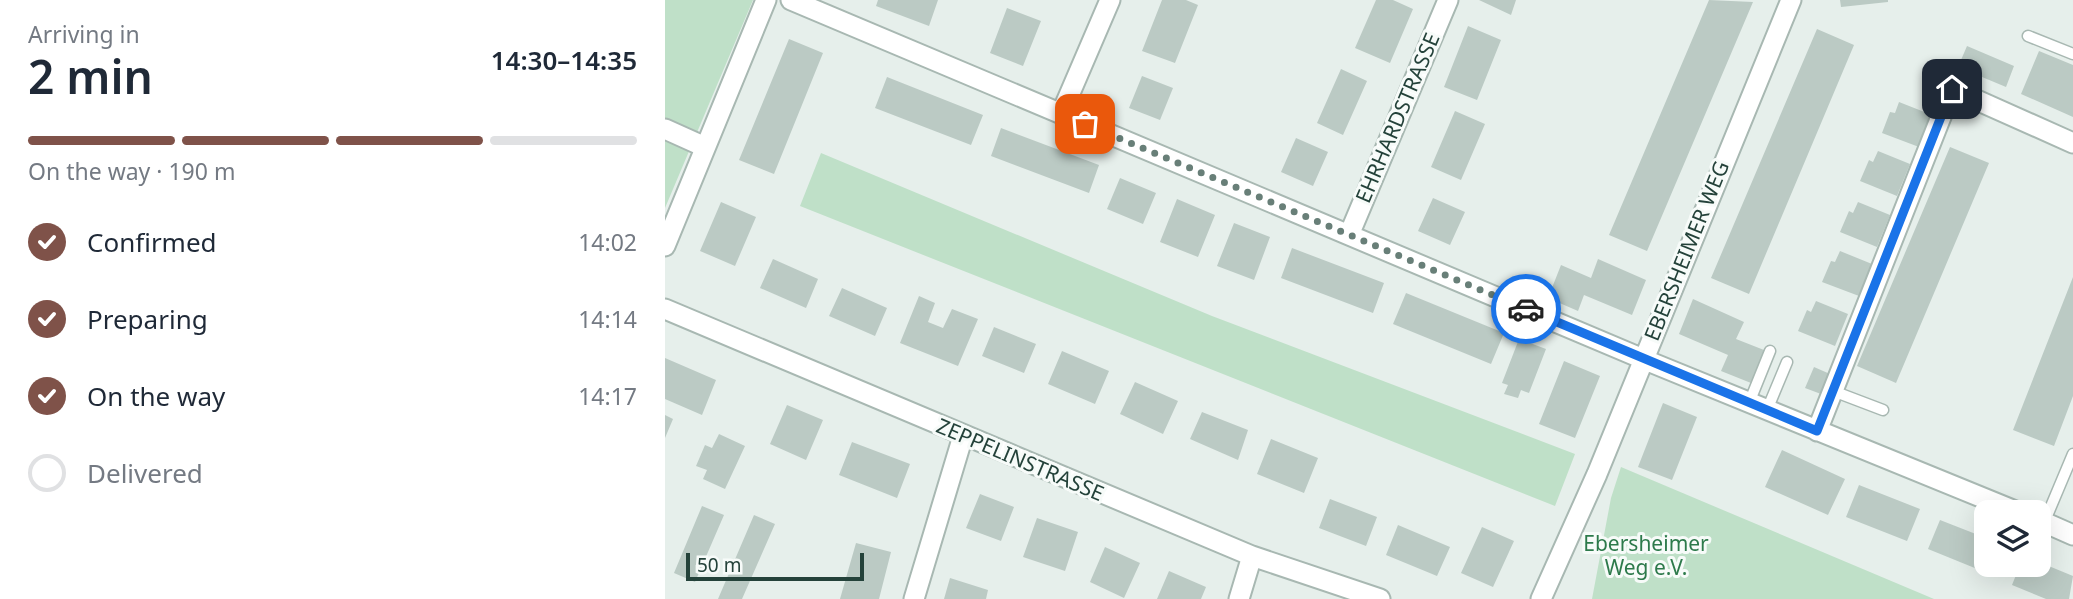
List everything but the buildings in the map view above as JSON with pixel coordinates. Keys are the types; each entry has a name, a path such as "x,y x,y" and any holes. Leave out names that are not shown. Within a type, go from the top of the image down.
{"street":[{"path":"665,246 766,0"},
{"path":"791,0 1643,359 1988,500"},
{"path":"1061,114 1110,0"},
{"name":"EHRHARDSTRASSE","path":"1349,235 1448,0"},
{"name":"EBERSHEIMER WEG","path":"1541,599 1791,0"},
{"path":"1817,431 1952,89 2073,143"},
{"path":"665,129 705,147"},
{"name":"ZEPPELINSTRASSE","path":"665,309 1252,556 1380,599"},
{"path":"914,599 963,436"},
{"path":"2051,526 2073,535"},
{"path":"1239,599 1252,556"}],"lane":[{"path":"2028,36 2073,54"},
{"path":"1758,406 1770,351"},
{"path":"1758,406 1787,362"},
{"path":"1833,391 1883,410"},
{"path":"2051,502 2073,454"}],"green space":[{"path":"665,0 753,0 665,208"},
{"path":"821,153 1212,316 1575,454 1555,506 800,206"},
{"name":"Ebersheimer Weg e.V.","path":"1621,467 1934,599 1592,599 1611,498"}],"way so far":[{"path":"1085,124 1526,309"}],"route":[{"path":"1526,309 1817,431 1952,89"}]}
